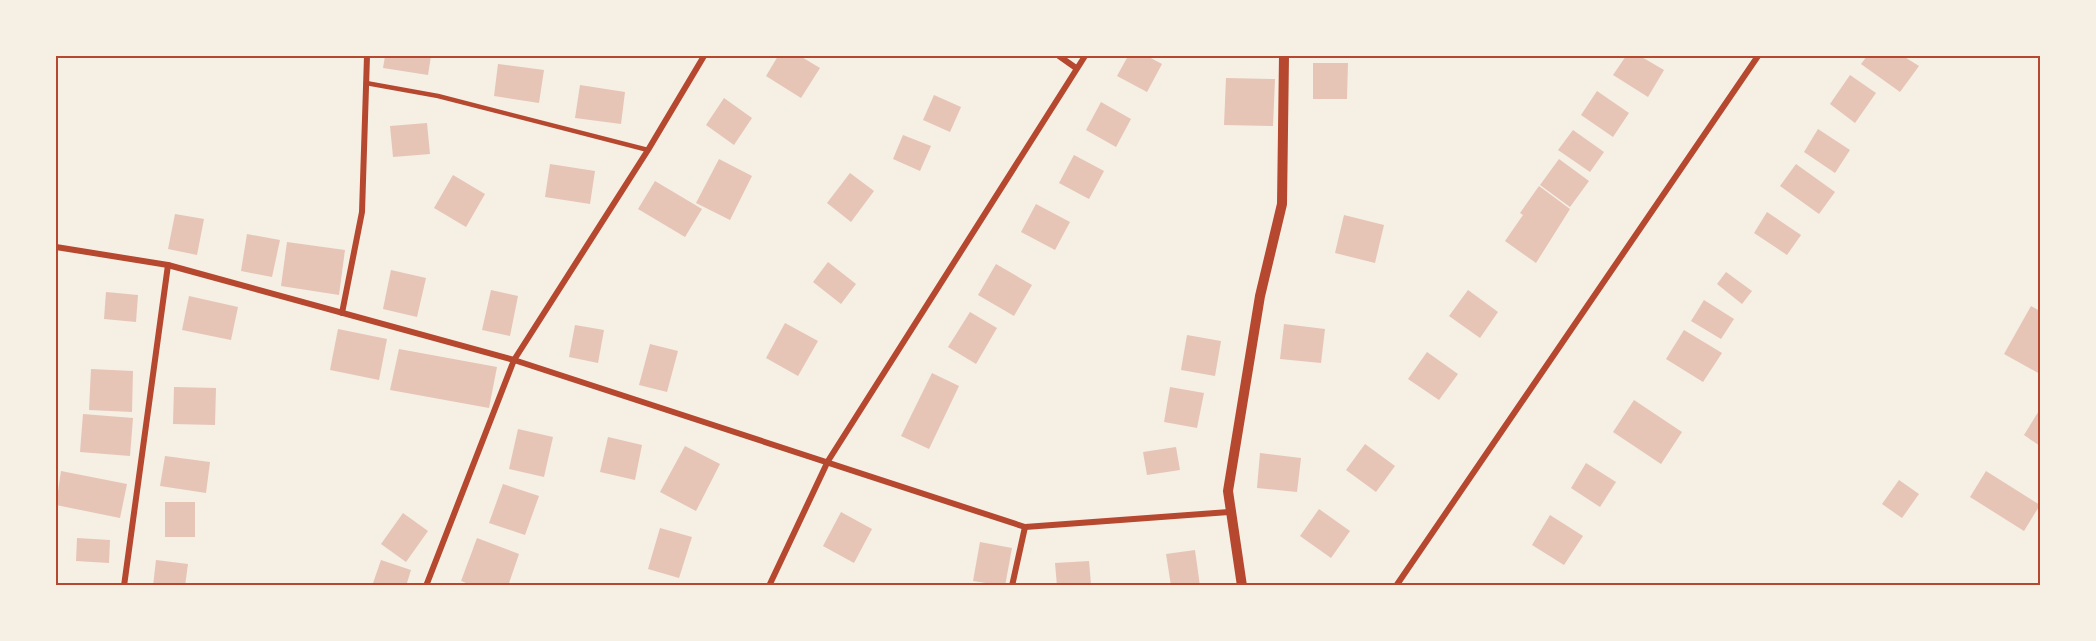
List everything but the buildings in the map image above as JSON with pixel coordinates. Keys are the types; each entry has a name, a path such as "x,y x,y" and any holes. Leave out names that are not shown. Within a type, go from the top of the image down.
{"street":[{"path":"342,313 362,212 367,56"},
{"path":"426,585 514,360 648,150 704,56"},
{"path":"1059,56 1076,68"},
{"path":"769,585 828,461 1085,56"},
{"path":"1242,585 1229,512 1228,491 1260,296 1282,204 1284,56"},
{"path":"1396,585 1758,56"},
{"path":"56,247 168,265 514,360 1025,527 1229,512"},
{"path":"124,585 168,265"},
{"path":"1012,585 1025,527"}],"lane":[{"path":"366,83 438,96 648,150"}]}
